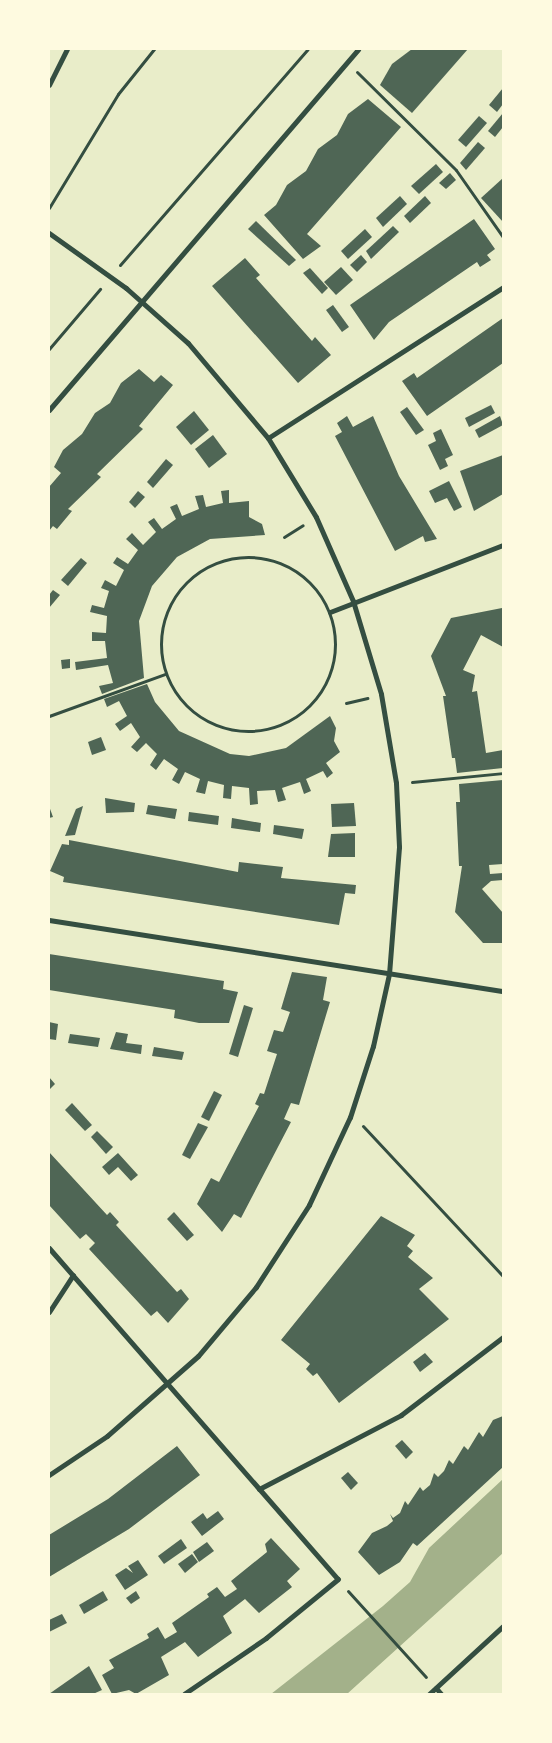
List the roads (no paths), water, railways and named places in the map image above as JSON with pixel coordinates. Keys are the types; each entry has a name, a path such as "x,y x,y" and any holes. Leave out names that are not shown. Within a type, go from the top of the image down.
{"street":[{"path":"49,85 66,49"},
{"path":"49,410 358,49"},
{"path":"49,233 142,300 212,369 268,438 316,517 353,601 381,694 396,784 397,910 389,974 374,1046 350,1117 313,1198 275,1261 228,1322 169,1386 107,1436 49,1475"},
{"path":"268,438 503,287"},
{"path":"330,612 353,601 503,545"},
{"path":"49,920 503,991"},
{"path":"49,1248 338,1579 259,1643 184,1694"},
{"path":"49,1312 73,1275"},
{"path":"259,1489 401,1415 503,1338"},
{"path":"429,1694 503,1626"},
{"path":"436,1688 441,1694"}]}
